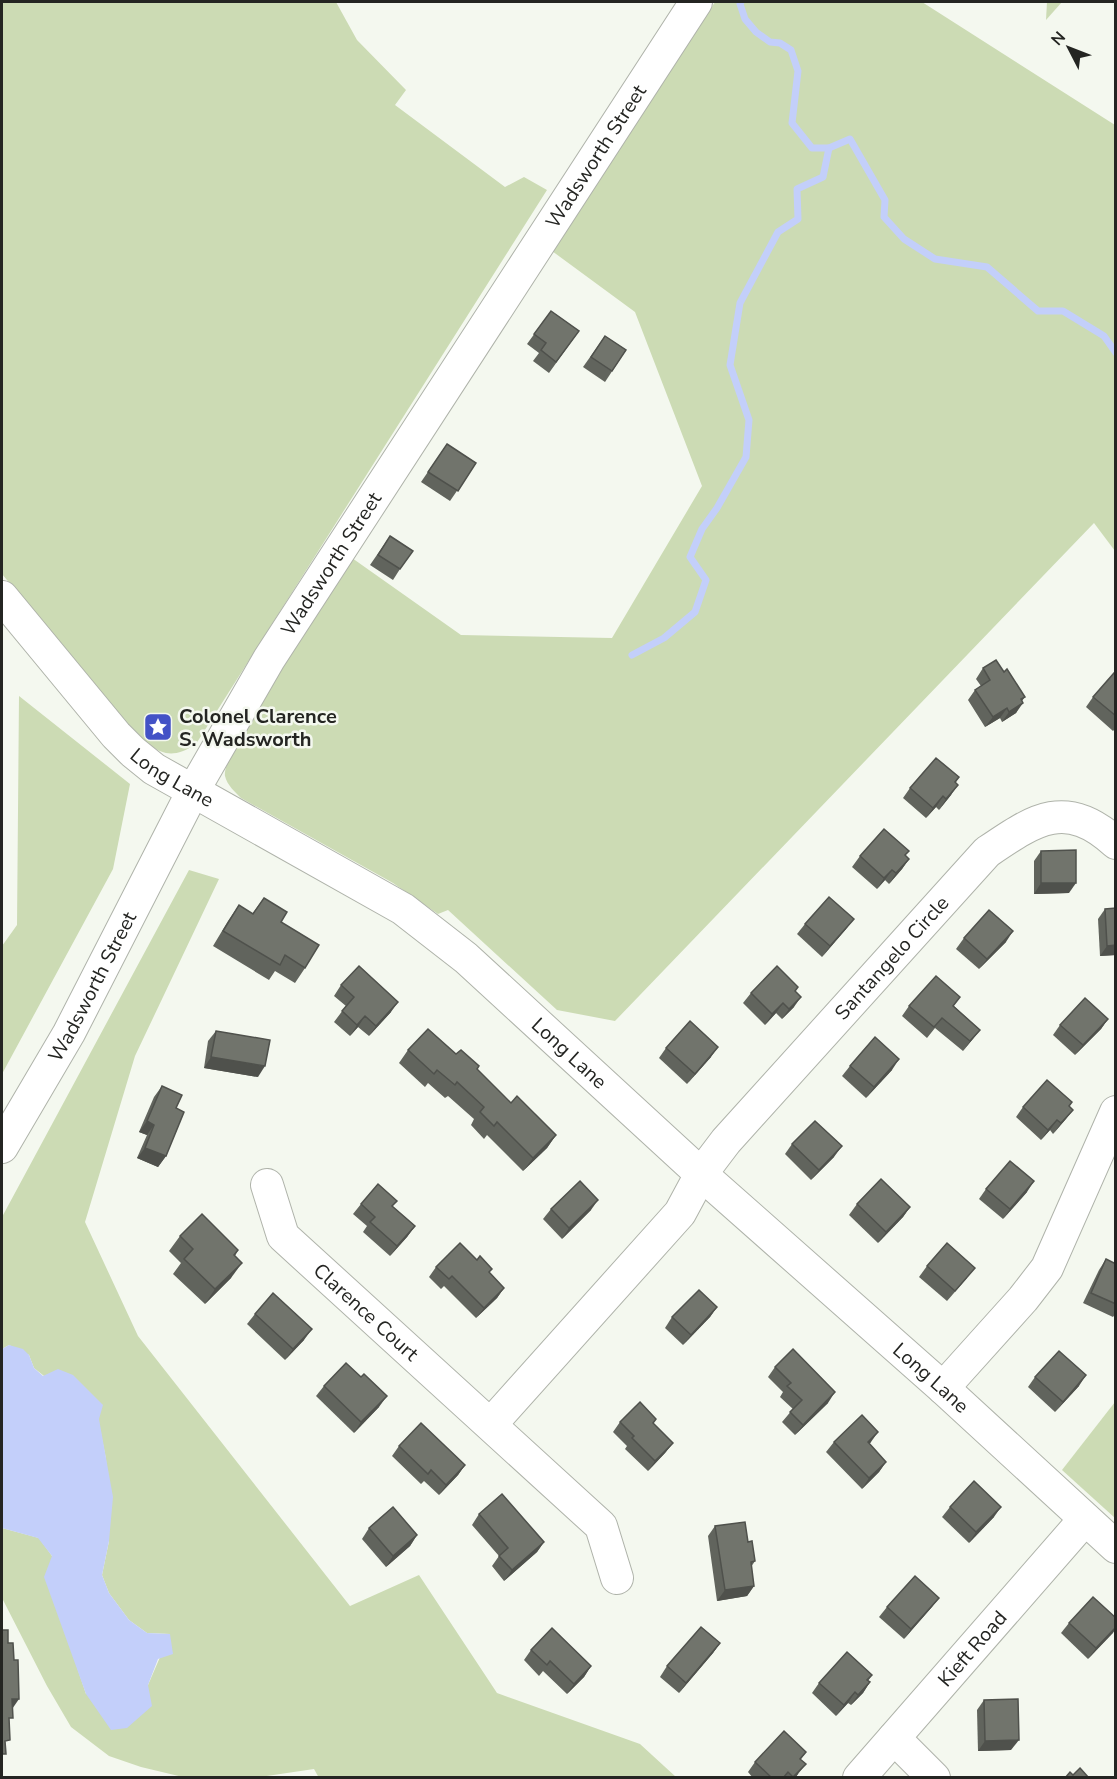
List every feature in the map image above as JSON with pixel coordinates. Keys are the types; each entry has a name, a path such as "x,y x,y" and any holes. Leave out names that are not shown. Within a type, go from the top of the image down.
{"street":[{"name":"Wadsworth Street","path":"2,1147 69,1033 193,791 269,658 696,2"},
{"name":"Long Lane","path":"2,597 133,752 154,769 403,909 466,958 701,1174 943,1388 1116,1547"},
{"name":"Santangelo Circle","path":"701,1174 726,1141 987,852 1016,832 1048,817 1077,818 1101,829 1116,843"},
{"path":"943,1388 1023,1299 1047,1268 1116,1112"},
{"path":"491,1424 680,1213 701,1174"},
{"name":"Clarence Court","path":"267,1185 283,1236 601,1526 617,1578"},
{"name":"Kieft Road","path":"859,1778 1085,1519"},
{"path":"894,1738 934,1778"}],"green space":[{"path":"2,2 336,2 357,40 406,90 395,105 505,187 524,177 547,190 196,744 177,753 161,752 130,729 2,574"},
{"path":"715,2 922,2 1115,125 1115,551 1094,523 615,1021 557,1010 448,910 438,914 393,883 241,798 229,785 225,776 228,761 258,704 352,558 461,635 612,638 702,486 635,312 552,251"},
{"path":"1047,2 1062,2 1046,20"},
{"path":"19,696 130,784 113,869 2,1074 2,946 17,925"},
{"path":"189,870 219,879 135,1056 85,1222 138,1336 350,1606 419,1575 497,1693 640,1744 676,1777 319,1778 314,1769 260,1777 187,1778 141,1767 109,1756 71,1727 47,1686 2,1598 2,1528 39,1538 52,1556 74,1658 86,1694 148,1685 170,1634 147,1633 129,1620 109,1593 102,1575 109,1541 106,1459 98,1419 34,1368 29,1355 9,1345 2,1349 2,1217"},
{"path":"1115,1402 1115,1518 1062,1470"}],"water":[{"path":"9,1345 23,1349 29,1355 34,1368 43,1376 58,1369 73,1375 103,1405 99,1419 113,1497 109,1541 102,1575 109,1593 129,1620 147,1633 170,1634 173,1654 158,1659 148,1685 152,1706 127,1728 111,1730 86,1694 44,1577 52,1556 38,1538 2,1528 2,1349"}],"building":[{"path":"551,311 579,331 556,362 541,350 546,343 534,334"},
{"path":"605,336 626,350 612,371 591,357"},
{"path":"447,444 476,463 458,491 428,472"},
{"path":"390,536 413,551 400,569 378,555"},
{"path":"996,660 1004,672 1007,669 1025,697 1021,699 1023,703 1009,712 1007,708 993,717 975,690 990,680 983,668"},
{"path":"1114,673 1116,674 1116,716 1093,697"},
{"path":"936,758 959,777 955,782 958,785 946,799 943,796 933,808 910,788"},
{"path":"884,829 909,851 905,855 909,859 896,873 892,870 884,878 860,856"},
{"path":"1076,850 1076,883 1041,883 1041,851"},
{"path":"829,897 854,919 830,946 805,924"},
{"path":"264,898 287,912 281,922 319,945 305,968 285,955 280,965 223,931 239,905 253,914"},
{"path":"1116,908 1116,945 1107,946 1105,909"},
{"path":"989,910 1013,931 987,959 964,938"},
{"path":"359,966 398,1002 376,1026 365,1016 357,1025 342,1011 354,997 341,985"},
{"path":"777,966 798,987 795,991 801,997 789,1009 783,1003 772,1014 751,993"},
{"path":"936,976 960,997 953,1006 980,1030 970,1041 942,1018 934,1027 909,1006"},
{"path":"1085,998 1108,1019 1083,1045 1060,1025"},
{"path":"690,1021 718,1047 695,1074 666,1048"},
{"path":"428,1029 456,1054 461,1050 479,1066 477,1069 511,1103 517,1096 556,1135 533,1158 497,1122 494,1126 480,1112 484,1107 457,1082 455,1085 437,1070 434,1074 408,1050"},
{"path":"216,1031 270,1040 265,1066 211,1057"},
{"path":"875,1037 899,1059 874,1087 850,1066"},
{"path":"1047,1080 1072,1102 1069,1106 1073,1110 1061,1123 1057,1120 1048,1130 1023,1107"},
{"path":"162,1086 182,1095 176,1108 184,1112 166,1156 145,1148 154,1125 147,1121"},
{"path":"815,1121 842,1146 819,1170 792,1144"},
{"path":"1010,1161 1034,1181 1010,1209 986,1189"},
{"path":"881,1179 910,1207 886,1232 857,1204"},
{"path":"580,1181 598,1200 569,1228 551,1209"},
{"path":"378,1184 397,1201 392,1206 415,1226 397,1246 370,1222 375,1217 361,1204"},
{"path":"202,1214 238,1250 234,1255 242,1263 215,1289 184,1259 193,1249 180,1236"},
{"path":"460,1243 477,1260 480,1256 492,1269 489,1272 504,1288 484,1308 452,1276 449,1279 436,1267"},
{"path":"947,1243 975,1268 955,1291 927,1266"},
{"path":"1106,1259 1116,1264 1116,1304 1091,1293"},
{"path":"699,1290 717,1307 691,1335 672,1317"},
{"path":"273,1293 312,1329 293,1349 255,1314"},
{"path":"793,1349 835,1392 803,1425 790,1412 802,1400 787,1386 791,1383 775,1367"},
{"path":"1059,1351 1086,1375 1063,1402 1035,1377"},
{"path":"346,1363 361,1377 364,1374 387,1396 361,1422 324,1386"},
{"path":"640,1402 656,1419 653,1423 673,1443 655,1461 620,1422"},
{"path":"862,1415 878,1432 868,1442 886,1462 869,1478 834,1442"},
{"path":"421,1423 465,1465 446,1485 431,1470 428,1474 399,1446"},
{"path":"974,1481 1001,1507 976,1532 950,1507"},
{"path":"502,1494 544,1542 512,1570 499,1556 508,1548 479,1514"},
{"path":"393,1507 417,1535 393,1556 369,1528"},
{"path":"745,1522 748,1542 752,1541 755,1561 751,1562 754,1586 725,1590 715,1526"},
{"path":"915,1576 939,1598 911,1629 887,1607"},
{"path":"1093,1597 1116,1618 1116,1627 1096,1648 1069,1623"},
{"path":"701,1627 720,1643 686,1683 667,1666"},
{"path":"552,1628 591,1666 574,1684 550,1661 547,1665 531,1650"},
{"path":"2,1630 8,1630 8,1643 13,1643 14,1660 18,1660 19,1699 12,1699 13,1718 9,1718 10,1740 5,1741 6,1754 2,1754"},
{"path":"847,1652 872,1675 867,1680 870,1682 858,1695 855,1692 844,1705 819,1683"},
{"path":"1018,1699 1019,1740 985,1741 984,1700"},
{"path":"784,1731 806,1752 800,1759 806,1764 793,1777 788,1772 783,1778 772,1778 755,1762"},
{"path":"1080,1768 1089,1778 1065,1778 1070,1772 1073,1775"}],"waterway":[{"path":"741,2 745,19 756,32 770,42 780,43 791,50 798,71 792,123 812,148 829,148 850,139 885,200 884,217 904,239 935,259 987,267 1038,311 1063,311 1104,336 1116,353"},
{"path":"632,655 664,638 695,612 706,580 690,557 702,529 717,508 746,457 749,420 730,365 740,303 778,232 798,219 797,189 823,177 829,148"}],"place":[{"name":"Colonel Clarence S. Wadsworth","path":"158,727"}]}
